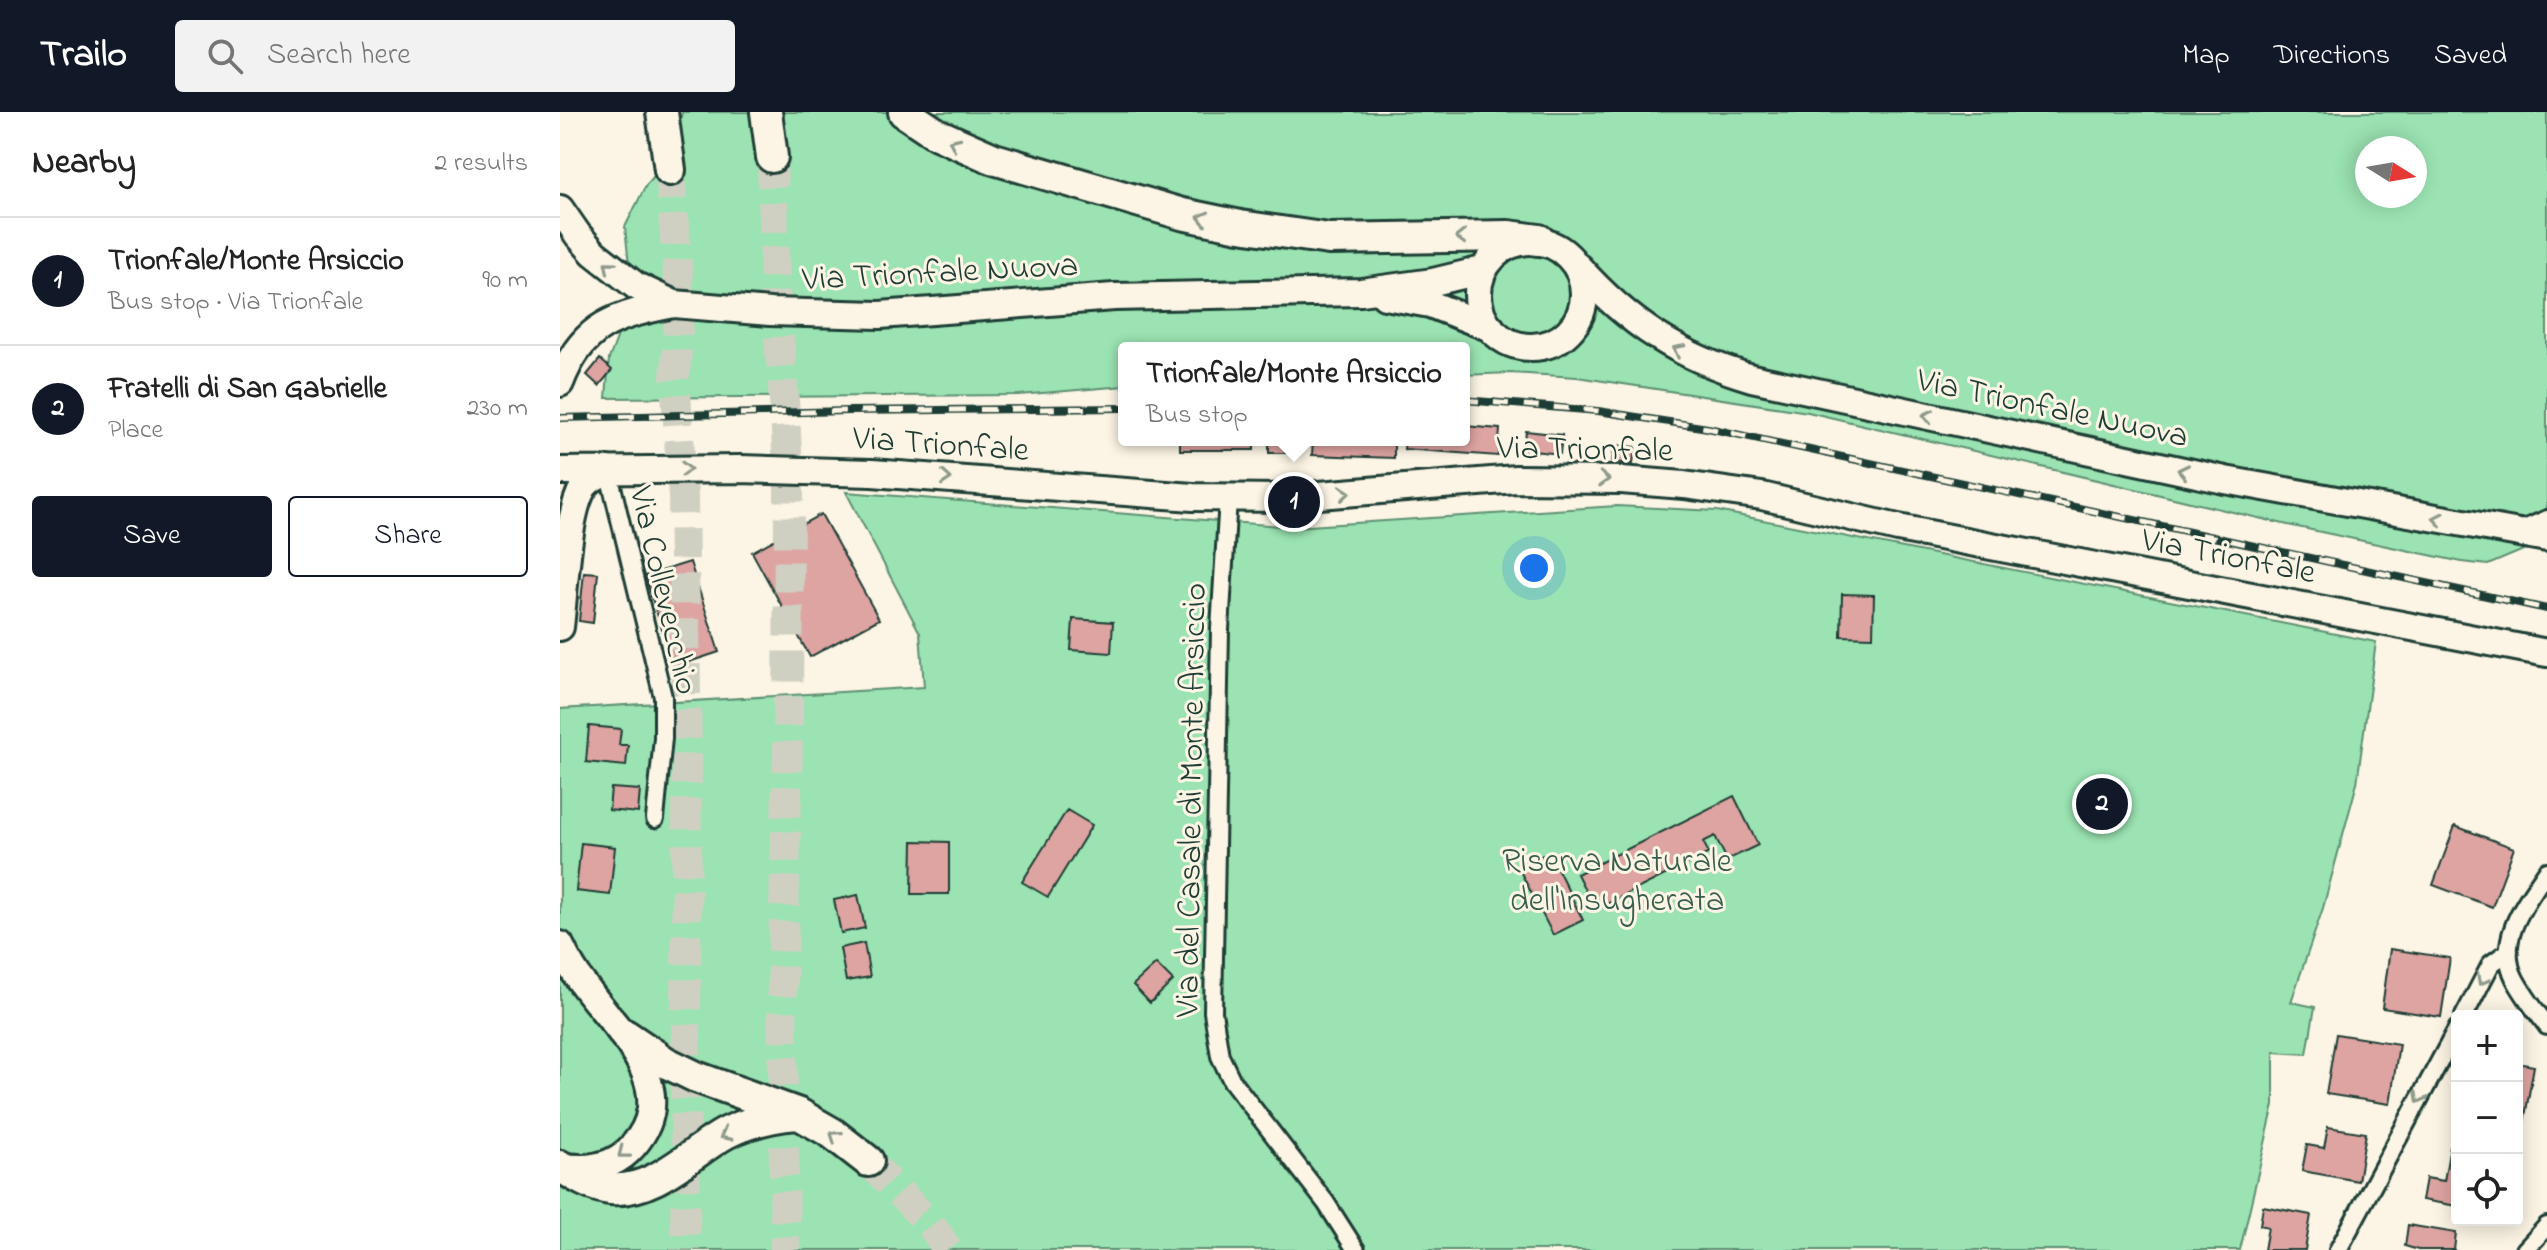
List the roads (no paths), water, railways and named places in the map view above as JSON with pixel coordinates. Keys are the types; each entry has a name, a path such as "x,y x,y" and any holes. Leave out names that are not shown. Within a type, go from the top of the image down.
{"highway":[{"path":"662,112 670,170"},
{"path":"766,112 772,157"},
{"path":"904,112 937,134 994,159 1146,204 1240,226 1289,235 1340,239 1508,236 1539,240"},
{"path":"625,1035 665,1062 696,1077 799,1114 832,1133 868,1161"},
{"path":"560,1166 586,1182 614,1189 626,1187 656,1177 737,1128 770,1118 799,1114"}],"main road":[{"name":"Via Trionfale Nuova","path":"560,209 578,235 615,271 636,286 674,304 781,313 880,315 1114,297 1361,292 1433,282 1483,270"},
{"path":"1539,240 1568,254 1578,267 1585,297 1577,322 1563,336 1539,346 1525,347 1506,340 1491,328 1479,302 1479,281 1493,256 1506,246 1539,240"},
{"name":"Via Trionfale Nuova","path":"1578,267 1612,302 1661,340 1696,359 1736,373 2225,480 2547,538"},
{"name":"Via Trionfale Nuova","path":"1361,292 1430,304 1491,328"},
{"path":"560,383 566,366 581,344 600,327 623,316 674,304"},
{"name":"Via Trionfale","path":"560,471 751,469 872,473 1228,498 1282,498 1516,479 1621,480 1700,486 1771,498 1898,528 2547,653"},
{"path":"560,627 570,539 582,489 608,470"},
{"path":"560,512 570,539"},
{"path":"560,945 585,987 625,1035 644,1069 651,1105 645,1128 633,1146 613,1162 590,1168 560,1166"}],"street":[{"name":"Via Collevecchio","path":"608,470 663,697 663,738 655,819"},
{"name":"Via del Casale di Monte Arsiccio","path":"1228,498 1219,653 1213,1007 1216,1041 1234,1085 1326,1203 1356,1250"},
{"path":"2515,533 2547,519"},
{"path":"2547,871 2517,918 2509,951 2515,980 2547,1026"},
{"path":"2467,1010 2491,964 2509,951"},
{"path":"2338,1250 2451,1040"},
{"path":"2525,1250 2547,1226"}],"tunnel":[{"path":"772,157 775,288 789,490 788,747 782,997 785,1250"},
{"path":"670,170 678,277 675,377 683,497 687,754 685,1250"},
{"path":"868,1161 931,1225 948,1250"}],"railway":[{"path":"1470,400 1598,411 1708,428 2547,609"},
{"path":"560,418 1118,408"}],"place":[{"name":"Trionfale/Monte Arsiccio","path":"1294,502"},
{"name":"Fratelli di San Gabrielle","path":"2102,804"}],"park label":[{"name":"Riserva Naturale dell'Insugherata","path":"1617,878"}]}
